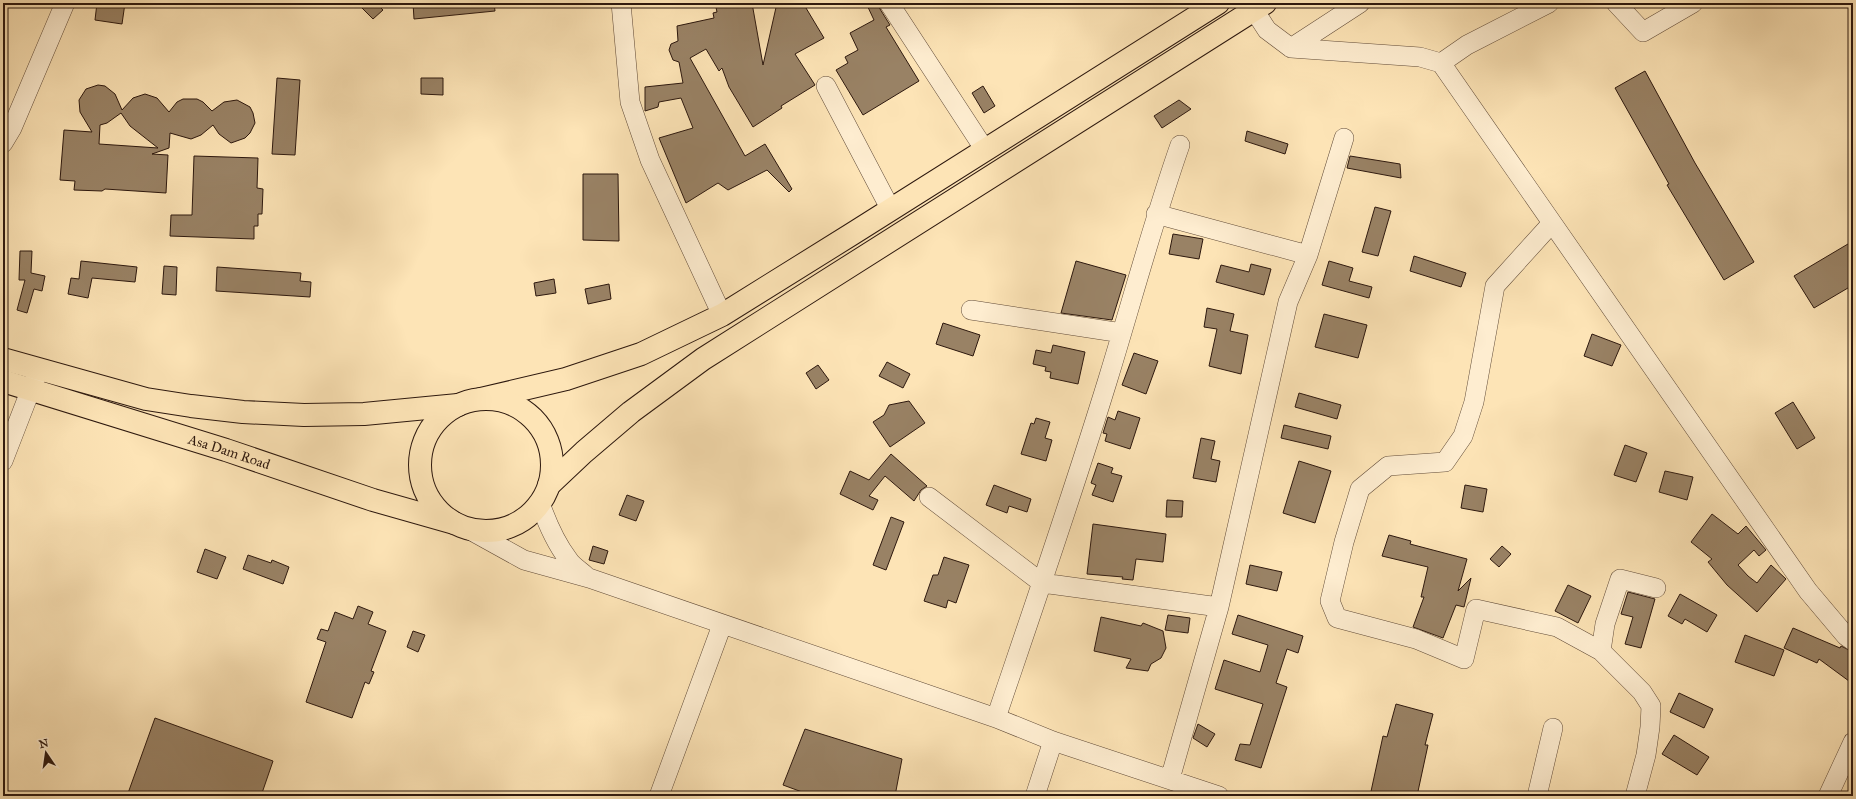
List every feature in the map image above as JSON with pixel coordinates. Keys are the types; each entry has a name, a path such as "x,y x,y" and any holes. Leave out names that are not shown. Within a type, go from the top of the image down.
{"main road":[{"path":"3,359 38,370 146,398 191,406 243,412 304,415 364,414 458,405 566,379 641,354 722,315 1218,3"},
{"path":"458,405 442,415 430,429 422,445 419,463 421,481 428,498 439,512 461,526 488,531 508,528 526,518 545,494 584,452 631,412 703,359 807,295 1259,6"},
{"name":"Asa Dam Road","path":"3,381 30,391 174,434 373,500 461,526"},
{"path":"481,399 503,401 522,410 538,424 549,442 552,464 545,494"}],"street":[{"path":"3,143 12,128 65,3"},
{"path":"621,3 630,102 650,160 722,315"},
{"path":"889,3 985,150"},
{"path":"1291,48 1360,3"},
{"path":"1441,63 1467,45 1549,3"},
{"path":"1616,3 1643,32 1693,3"},
{"path":"1259,6 1267,30 1291,48 1420,57 1441,63 1808,591 1846,636 1853,641"},
{"path":"826,86 891,210"},
{"path":"1170,779 1219,607 1288,302 1308,255 1344,138"},
{"path":"996,718 1042,584 1122,333 1156,214 1180,145"},
{"path":"1156,214 1308,255"},
{"path":"1552,223 1495,286 1474,402 1463,436 1446,462 1388,466 1360,489 1330,601 1337,618 1416,639 1464,659 1476,608 1557,627 1601,651 1642,692 1651,706 1649,737 1635,796"},
{"path":"971,310 1122,333"},
{"path":"3,461 38,370"},
{"path":"545,494 548,525 568,560 589,578"},
{"path":"929,497 1042,584 1219,607"},
{"path":"461,526 524,560 589,578 996,718 1053,741 1219,796"},
{"path":"1601,651 1605,624 1620,579 1656,588"},
{"path":"659,796 722,625"},
{"path":"1537,796 1554,728"},
{"path":"1035,796 1053,741"},
{"path":"1828,796 1853,742"}],"building":[{"path":"97,3 125,3 122,24 95,20"},
{"path":"357,3 376,3 383,10 373,19"},
{"path":"413,3 494,3 495,11 414,19"},
{"path":"715,3 752,3 763,65 777,3 803,3 824,38 795,54 815,85 781,106 782,108 753,127 729,87 722,68 719,71 706,49 690,58 745,156 765,144 792,189 789,192 767,170 728,190 718,183 686,203 659,138 693,128 681,98 659,102 658,107 645,111 645,87 683,83 679,62 673,60 669,50 671,44 678,41 677,26 714,18 713,13 717,12"},
{"path":"866,3 878,3 890,25 886,27 919,81 863,115 836,70 848,63 845,57 858,50 850,33 874,20"},
{"path":"1645,71 1695,163 1754,262 1724,280 1667,185 1669,184 1615,88"},
{"path":"277,78 300,80 295,155 272,154"},
{"path":"421,78 443,78 443,95 421,94"},
{"path":"98,85 105,86 115,94 122,110 133,98 145,94 157,98 169,112 177,102 183,99 197,99 203,102 212,111 224,102 237,100 250,107 255,123 250,133 245,138 231,143 219,134 213,125 201,135 191,139 170,133 169,148 152,154 168,155 166,193 105,189 102,191 74,190 75,181 60,180 64,130 92,132 80,112 79,100 86,89","holes":["121,113 130,126 158,148 99,144 100,125 107,123"]},
{"path":"983,86 995,106 984,113 972,93"},
{"path":"1179,100 1191,109 1162,128 1154,116"},
{"path":"1247,131 1288,144 1285,154 1245,141"},
{"path":"194,156 258,158 257,188 263,189 262,214 258,214 258,226 254,226 254,239 170,236 171,215 192,215"},
{"path":"1350,156 1400,164 1401,178 1347,168"},
{"path":"583,174 618,174 619,241 583,240"},
{"path":"1375,207 1391,211 1378,256 1362,252"},
{"path":"1173,234 1203,239 1199,259 1169,254"},
{"path":"1853,241 1853,285 1814,308 1794,276"},
{"path":"20,251 32,251 31,273 45,276 42,291 34,289 27,313 17,310 25,280 19,280"},
{"path":"1414,256 1466,273 1461,287 1410,271"},
{"path":"81,261 137,267 135,282 92,278 88,298 68,294 71,278 79,279"},
{"path":"1076,261 1126,275 1112,320 1061,313"},
{"path":"1329,261 1353,268 1349,281 1372,287 1369,298 1322,285"},
{"path":"1251,264 1271,269 1264,295 1216,282 1221,265 1249,272"},
{"path":"164,266 177,267 176,295 162,294"},
{"path":"217,267 301,273 300,281 311,282 310,297 216,291"},
{"path":"554,279 556,293 536,296 534,283"},
{"path":"609,284 611,299 588,304 585,289"},
{"path":"1207,308 1234,314 1230,331 1248,335 1241,374 1209,366 1217,329 1204,327"},
{"path":"1324,314 1367,325 1358,358 1315,347"},
{"path":"943,323 980,335 973,356 936,344"},
{"path":"1592,334 1621,345 1612,366 1584,356"},
{"path":"1053,345 1085,352 1078,384 1050,378 1051,372 1045,371 1046,367 1033,364 1036,350 1051,353"},
{"path":"1134,353 1158,361 1146,394 1122,385"},
{"path":"887,362 910,374 903,388 879,376"},
{"path":"818,365 829,380 816,389 806,373"},
{"path":"1299,393 1341,405 1337,419 1295,407"},
{"path":"909,401 925,423 890,447 873,422 884,415 889,405"},
{"path":"1793,402 1815,438 1797,449 1775,413"},
{"path":"1118,411 1140,418 1130,449 1105,441 1107,434 1103,433 1108,417 1115,420"},
{"path":"1036,418 1050,422 1045,438 1052,440 1046,461 1021,454 1031,423 1034,424"},
{"path":"1284,425 1331,436 1328,449 1281,438"},
{"path":"1201,438 1215,441 1211,459 1220,461 1216,482 1193,478"},
{"path":"1625,445 1647,453 1636,482 1614,475"},
{"path":"891,454 927,486 921,490 914,501 885,476 869,496 878,500 873,510 840,494 850,471 869,480"},
{"path":"1299,461 1331,471 1315,523 1283,513"},
{"path":"1098,463 1113,468 1111,473 1122,476 1113,502 1092,495 1096,485 1091,483"},
{"path":"1665,471 1693,477 1687,500 1659,492"},
{"path":"994,485 1031,499 1027,512 1009,506 1007,513 986,505"},
{"path":"1465,485 1487,489 1483,512 1461,508"},
{"path":"627,495 644,501 636,521 619,515"},
{"path":"1167,500 1183,501 1182,517 1166,517"},
{"path":"1712,514 1738,534 1746,526 1766,550 1759,556 1754,550 1738,565 1748,576 1757,583 1771,565 1786,579 1757,612 1727,585 1708,562 1712,559 1691,542"},
{"path":"891,517 904,522 886,570 873,565"},
{"path":"1093,524 1166,534 1163,562 1136,559 1133,580 1122,579 1123,577 1087,574"},
{"path":"1389,535 1411,541 1410,544 1467,559 1458,591 1471,578 1464,607 1456,605 1443,638 1413,627 1424,597 1421,597 1428,567 1382,556"},
{"path":"593,546 608,551 604,564 589,560"},
{"path":"1502,546 1511,554 1499,567 1490,559"},
{"path":"205,549 226,557 217,579 197,572"},
{"path":"248,555 271,563 272,560 289,567 283,584 243,569"},
{"path":"944,557 969,565 956,603 948,600 946,608 924,601 933,575 938,575"},
{"path":"1250,565 1282,572 1277,591 1246,584"},
{"path":"1568,585 1591,596 1578,623 1555,611"},
{"path":"1628,592 1655,599 1641,648 1625,644 1633,617 1621,614"},
{"path":"1680,594 1717,615 1707,632 1685,619 1682,624 1668,616"},
{"path":"358,606 373,612 368,624 386,631 371,671 374,672 369,684 365,682 352,718 306,702 326,642 317,639 321,629 328,631 335,612 353,619"},
{"path":"1168,615 1190,618 1188,633 1165,630"},
{"path":"1238,615 1303,636 1298,653 1287,649 1276,683 1287,687 1261,768 1235,760 1240,744 1250,745 1263,704 1215,689 1224,660 1260,672 1268,645 1232,634"},
{"path":"1101,617 1141,626 1143,623 1163,631 1166,648 1161,658 1151,664 1148,671 1126,668 1131,659 1094,651"},
{"path":"1793,628 1853,652 1853,684 1819,659 1817,663 1784,648"},
{"path":"413,631 425,635 418,652 407,647"},
{"path":"1745,635 1784,650 1774,676 1735,662"},
{"path":"1679,693 1713,709 1704,728 1670,712"},
{"path":"1396,704 1433,714 1425,745 1428,745 1417,796 1370,796 1383,736 1387,737"},
{"path":"155,718 273,761 261,796 127,796"},
{"path":"1198,724 1215,734 1207,747 1193,738"},
{"path":"805,729 902,759 895,796 813,796 783,785"},
{"path":"1674,735 1709,757 1697,775 1662,754"}]}
